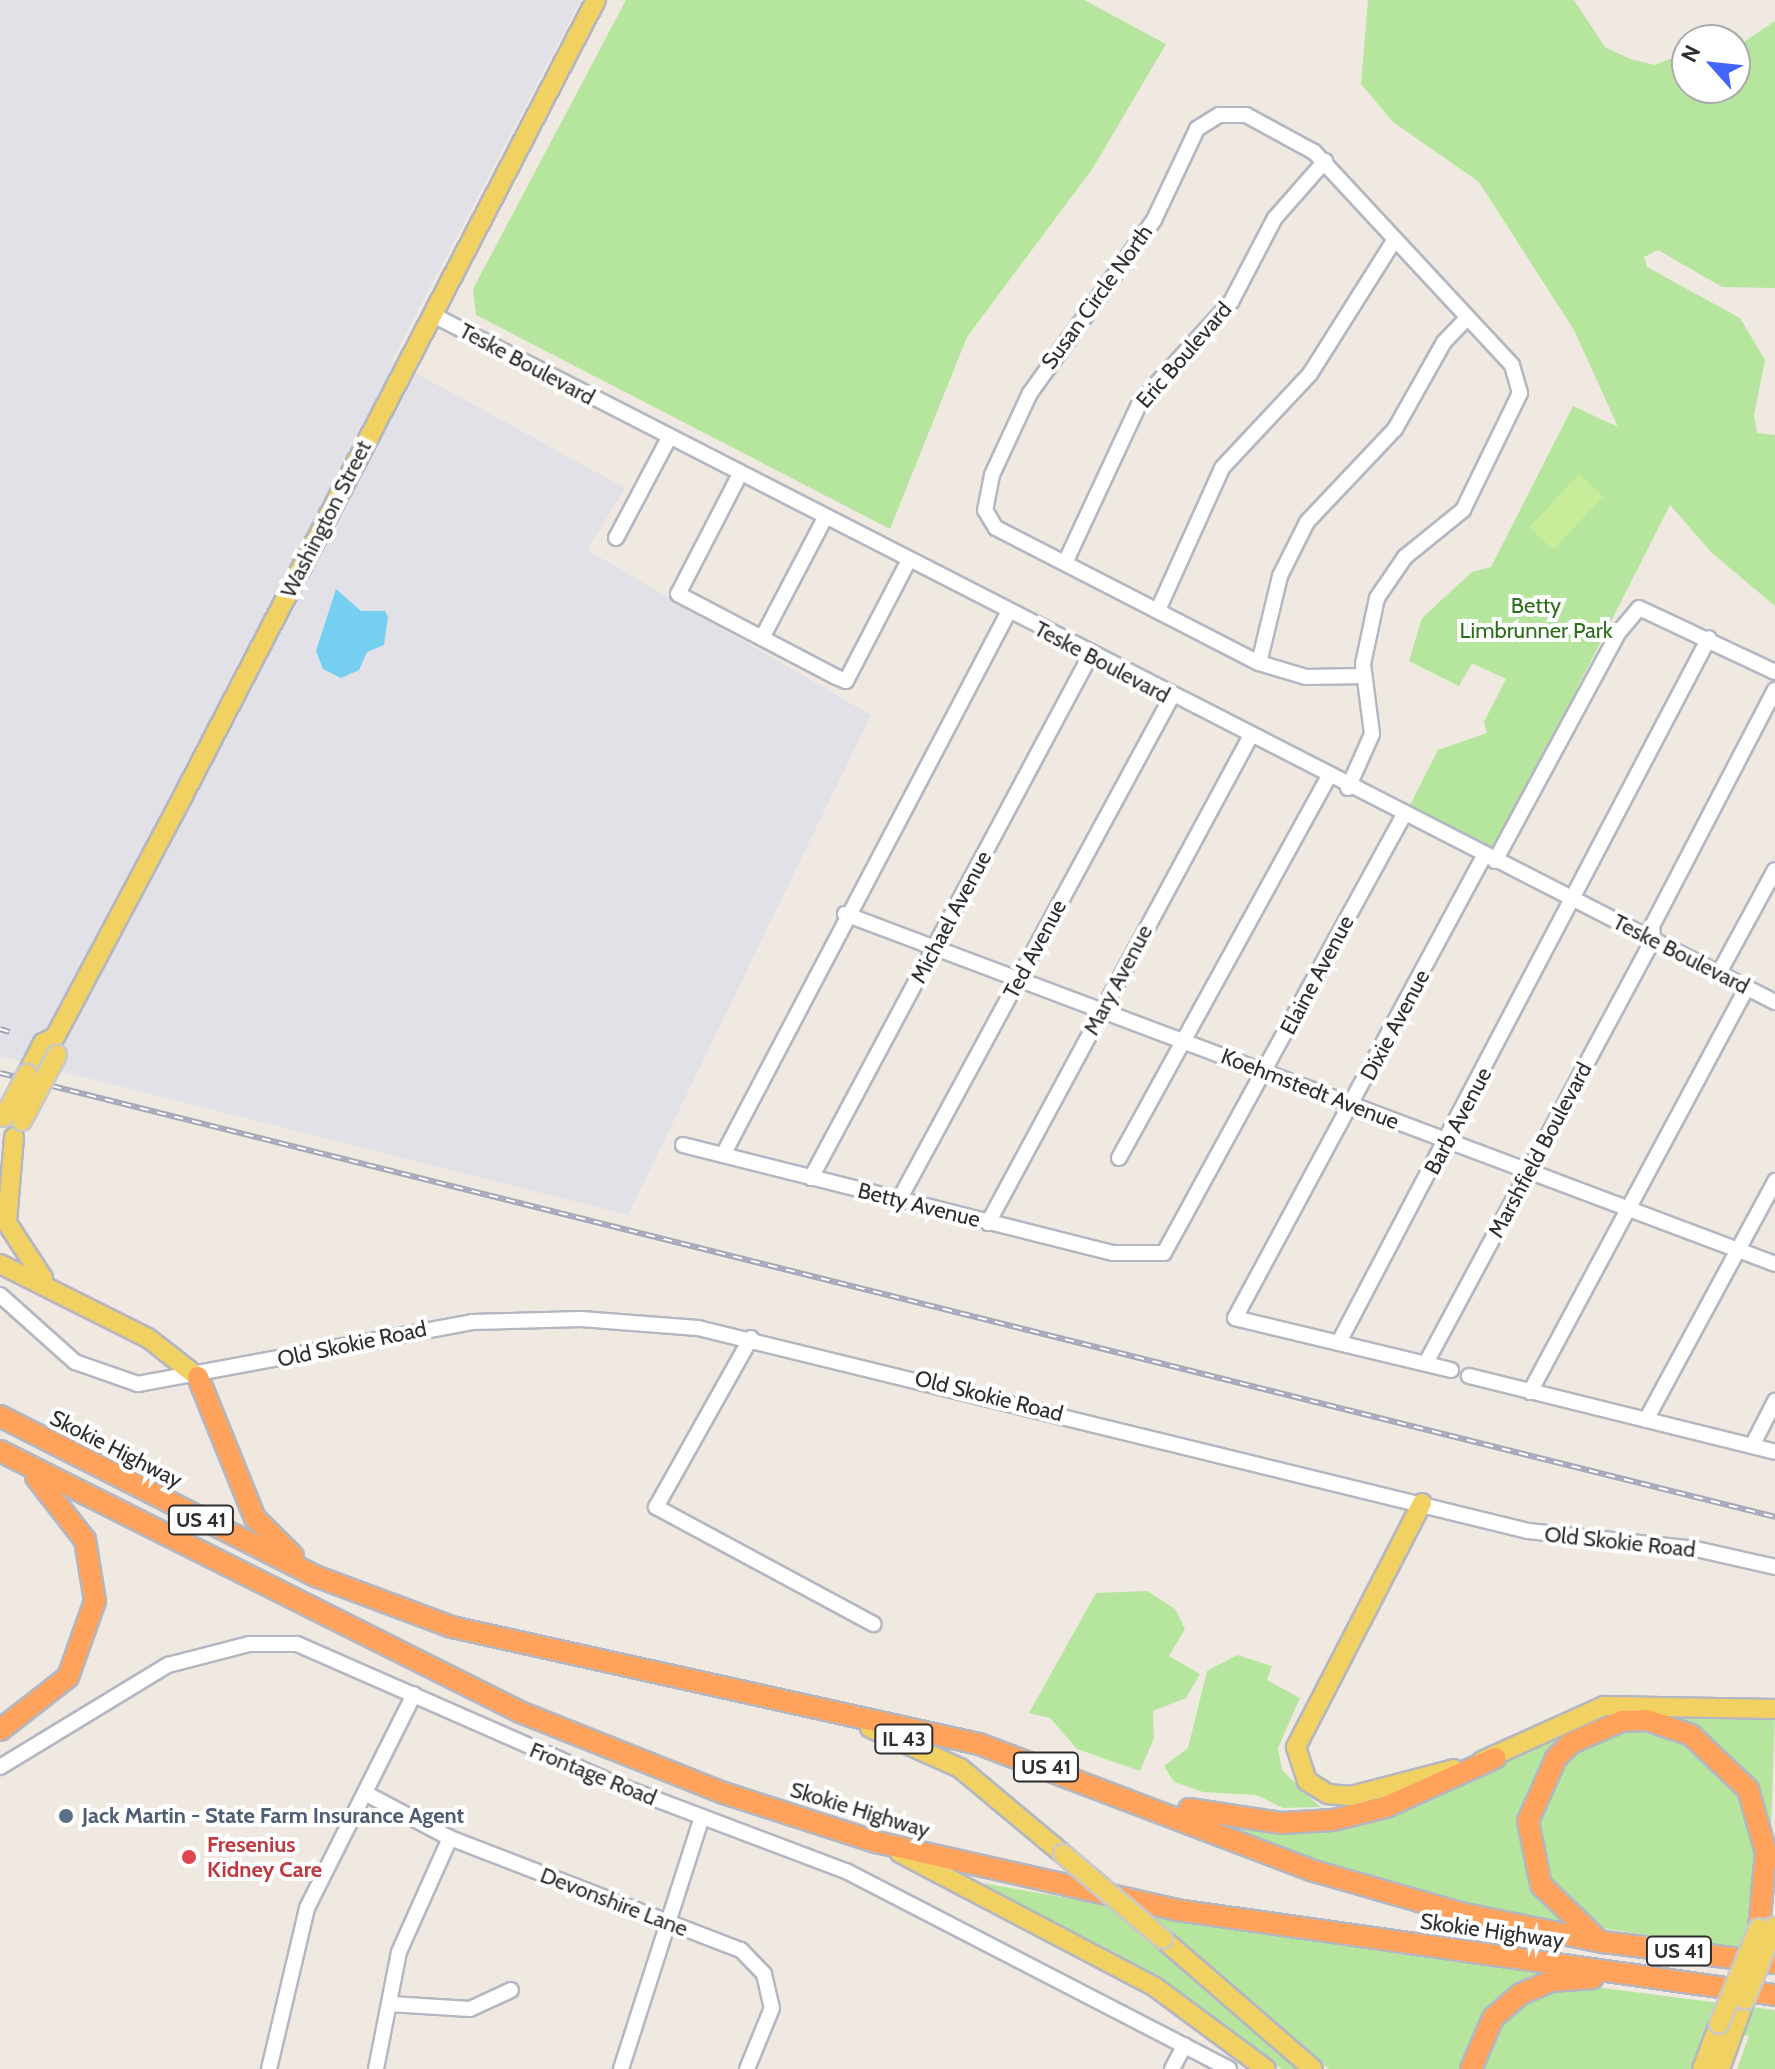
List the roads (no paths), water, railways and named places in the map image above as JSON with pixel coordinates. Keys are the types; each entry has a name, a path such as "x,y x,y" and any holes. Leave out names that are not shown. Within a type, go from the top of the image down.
{"highway":[{"path":"198,1377 265,1531 290,1555 407,1612"},
{"name":"Skokie Highway","path":"0,1416 304,1570 407,1612 540,1652 979,1744 1363,1887 1603,1942 1775,1963"},
{"path":"0,1451 74,1517 92,1565 95,1601 68,1677 0,1730"},
{"name":"Skokie Highway","path":"0,1451 520,1712 724,1793 876,1842 1177,1910 1775,1995"},
{"path":"1603,1942 1562,1912 1541,1885 1528,1821 1556,1758 1582,1737 1622,1721 1647,1720 1691,1735 1748,1789 1766,1852 1769,1927"},
{"path":"979,1744 1055,1762 1207,1816 1282,1823 1386,1807 1495,1758"},
{"path":"1471,2069 1493,2018 1521,1994 1551,1981 1635,1976"}],"main road":[{"name":"Washington Street","path":"0,1164 10,1125 596,0"},
{"path":"10,1125 7,1223 24,1257 54,1288"},
{"path":"0,1264 54,1288 148,1338 198,1377"},
{"path":"1422,1503 1302,1726 1299,1767 1328,1794 1351,1796 1495,1758 1604,1706 1775,1709"},
{"name":"IL 43","path":"713,1687 927,1749 985,1786 1313,2069"},
{"path":"876,1842 1155,1987 1266,2069"},
{"path":"1702,2069 1732,2027 1745,2000 1769,1927 1775,1886"},
{"path":"1720,2069 1769,1927"},
{"path":"1732,2027 1732,2069"}],"street":[{"name":"Susan Circle North","path":"1065,563 990,522 985,499 992,475 1030,393 1154,220 1197,129 1219,115 1246,115 1325,161"},
{"path":"1325,161 1393,242 1512,365 1519,406 1463,510 1405,557 1377,598 1363,676 1372,734 1348,788"},
{"name":"Eric Boulevard","path":"1065,563 1140,402 1231,302 1275,218 1325,161"},
{"path":"1158,610 1222,468 1310,374 1393,242"},
{"name":"Teske Boulevard","path":"433,315 1249,739 1775,1002"},
{"path":"1259,663 1280,576 1307,522 1395,429 1439,349 1467,318"},
{"path":"616,538 669,438"},
{"path":"740,474 678,594 846,681 908,562"},
{"path":"762,638 825,518"},
{"path":"1065,563 1259,663 1306,677 1363,676"},
{"name":"Dixie Avenue","path":"1339,1342 1235,1318 1489,859 1619,632 1639,608 1709,638"},
{"path":"723,1155 845,914 1008,613"},
{"path":"1709,638 1775,672"},
{"name":"Barb Avenue","path":"1339,1342 1576,900 1709,638"},
{"name":"Michael Avenue","path":"811,1178 1090,656"},
{"name":"Marshfield Boulevard","path":"1427,1361 1653,939 1652,926 1775,690"},
{"name":"Ted Avenue","path":"899,1200 1171,698"},
{"name":"Mary Avenue","path":"988,1223 1249,739"},
{"path":"1119,1158 1328,778"},
{"name":"Elaine Avenue","path":"1156,1256 1175,1239 1404,815"},
{"path":"1719,973 1775,870"},
{"name":"Koehmstedt Avenue","path":"845,914 1775,1264"},
{"path":"1530,1392 1747,987"},
{"name":"Betty Avenue","path":"683,1145 1113,1253 1156,1256"},
{"path":"1646,1420 1775,1181"},
{"name":"Old Skokie Road","path":"0,1295 93,1371 138,1384 198,1377 472,1322 634,1321 751,1338 1556,1536 1696,1549 1775,1567"},
{"path":"751,1338 656,1507 873,1624"},
{"path":"1339,1342 1427,1361 1451,1370"},
{"path":"1469,1376 1775,1452"},
{"path":"1752,1446 1775,1401"},
{"name":"Frontage Road","path":"0,1767 168,1665 222,1648 297,1644 702,1817 846,1871 1229,2069"},
{"path":"269,2069 298,1932 414,1694"},
{"name":"Devonshire Lane","path":"365,1793 450,1838 741,1950 764,1974 771,2021 747,2069"},
{"path":"621,2069 664,1921 702,1817"},
{"path":"376,2069 399,1952 450,1838"},
{"path":"390,2004 470,2009 511,1990"},
{"path":"1172,2069 1185,2045"}],"water":[{"path":"336,589 361,611 385,611 388,617 384,645 367,652 359,670 341,678 323,669 316,651"}],"railway":[{"path":"0,1029 10,1032"},
{"path":"0,1073 1775,1517"}],"place":[{"name":"Jack Martin - State Farm Insurance Agent","path":"66,1816"},
{"name":"Fresenius Kidney Care","path":"189,1857"}],"park label":[{"name":"Betty Limbrunner Park","path":"1536,618"}]}
